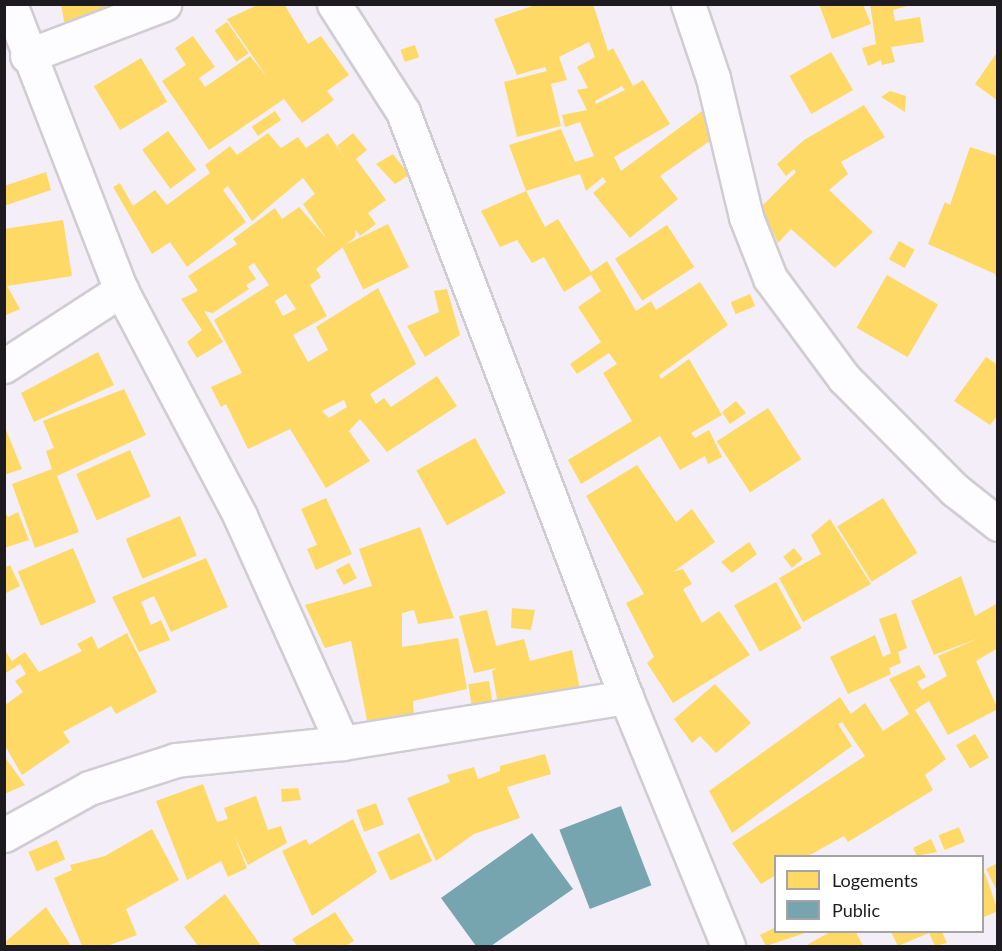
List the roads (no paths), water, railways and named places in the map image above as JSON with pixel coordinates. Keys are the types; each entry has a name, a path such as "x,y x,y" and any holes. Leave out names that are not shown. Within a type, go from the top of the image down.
{"street":[{"path":"10,4 27,56 121,290 240,516 342,743"},
{"path":"27,56 164,4"},
{"path":"334,4 403,112 626,697 728,946"},
{"path":"688,4 713,78 746,217 770,278 844,378 955,490 998,524"},
{"path":"4,366 121,290"},
{"path":"4,835 89,788 176,760 342,743 626,697"}]}
